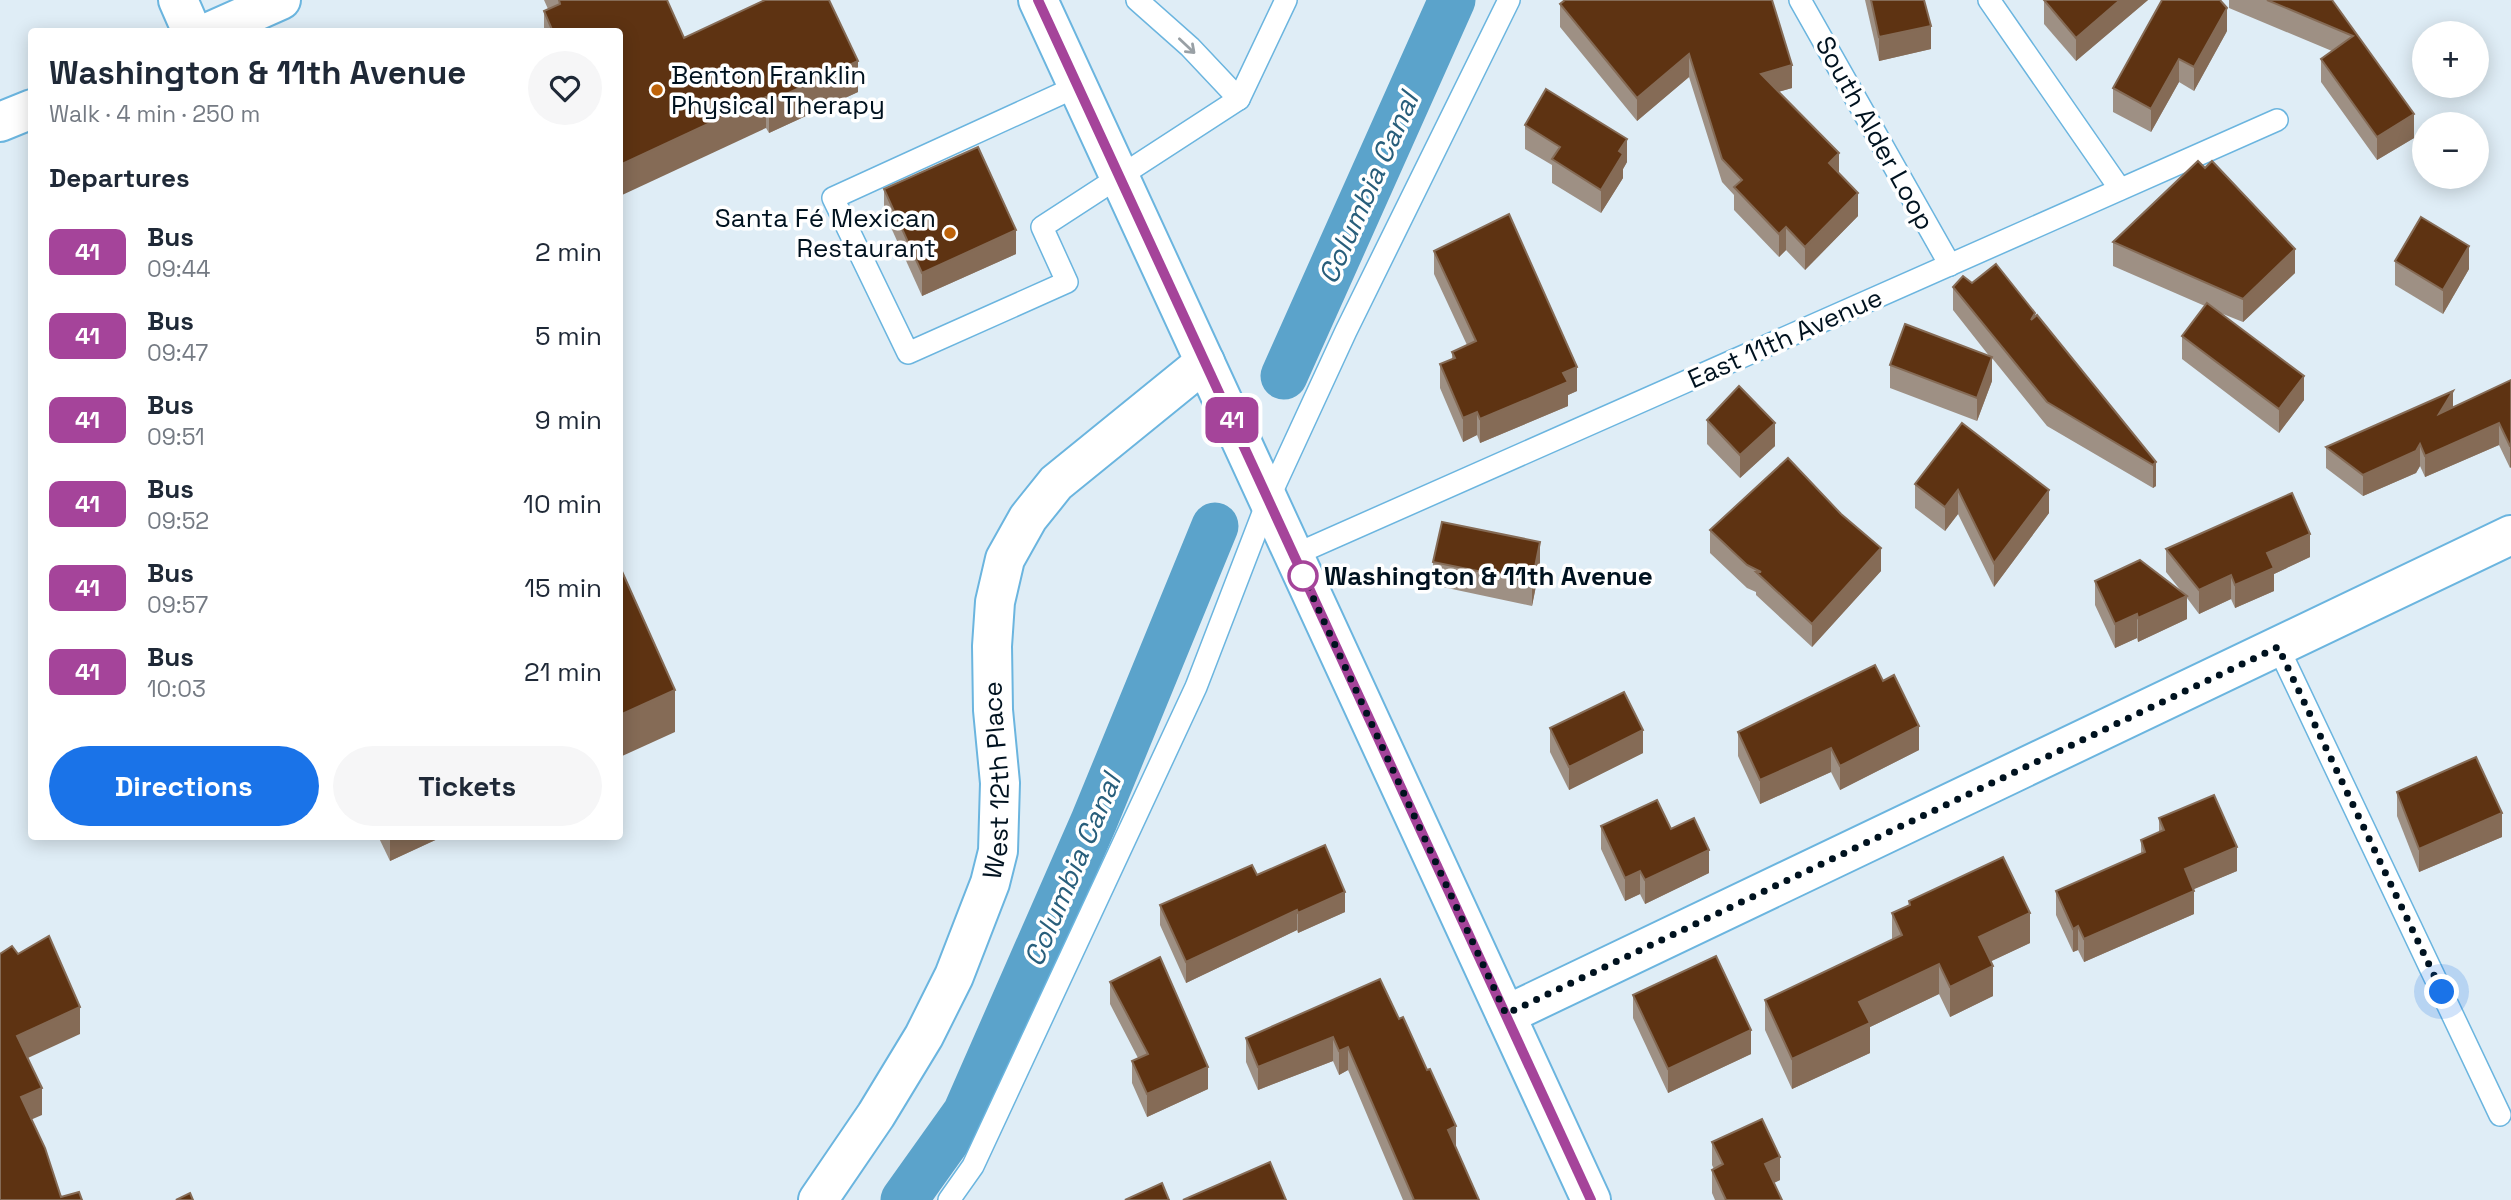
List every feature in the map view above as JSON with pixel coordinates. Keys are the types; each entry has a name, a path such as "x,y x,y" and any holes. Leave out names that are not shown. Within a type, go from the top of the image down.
{"street":[{"path":"178,0 190,28"},
{"path":"218,28 281,0"},
{"path":"1032,3 1078,86 1591,1200"},
{"path":"0,122 28,110"},
{"name":"West 12th Place","path":"818,1200 869,1126 924,1036 954,976 990,883 998,851 1000,783 993,710 992,646 995,602 1005,559 1028,518 1056,483 1205,362"},
{"path":"1506,1014 2511,535"}],"lane":[{"path":"1137,0 1190,47 1239,99"},
{"path":"1078,86 833,198 908,353 1067,282 1042,227 1239,99 1286,0"},
{"path":"949,1200 973,1166 1196,687 1268,500 1346,331 1509,0"},
{"name":"South Alder Loop","path":"1800,0 1950,265"},
{"path":"1989,0 2120,189"},
{"name":"East 11th Avenue","path":"1294,555 2277,120"},
{"path":"2278,647 2500,1115"}],"building":[{"path":"559,0 667,0 684,38 765,0 829,0 858,61 769,102 766,97 623,164 623,28 551,28 544,11 560,4"},
{"path":"1565,0 1772,0 1792,65 1761,74 1839,153 1829,163 1858,193 1805,247 1786,227 1779,234 1734,187 1742,180 1722,159 1689,54 1637,98 1560,4"},
{"path":"1871,0 1924,0 1931,26 1879,37"},
{"path":"2044,0 2120,0 2076,38"},
{"path":"2162,0 2220,0 2227,8 2194,67 2179,59 2151,109 2113,88"},
{"path":"2267,0 2332,0 2413,112 2412,115 2377,137 2321,59 2353,36"},
{"path":"1546,89 1627,139 1619,151 1623,154 1601,190 1552,159 1560,147 1525,125"},
{"name":"Santa Fé Mexican Restaurant","path":"978,147 1016,230 922,273 884,189"},
{"path":"2198,161 2205,168 2212,161 2295,249 2243,299 2113,242"},
{"path":"1509,214 1577,367 1563,373 1568,382 1480,419 1477,412 1463,418 1440,364 1455,358 1452,352 1476,341 1434,251"},
{"path":"2421,217 2469,246 2443,290 2395,261"},
{"path":"1996,264 2035,313 2031,320 2037,315 2156,462 2153,465 2047,402 1953,287 1963,276 1972,283"},
{"path":"2207,303 2304,376 2279,409 2182,336"},
{"path":"1905,324 1992,357 1977,398 1890,365"},
{"path":"2511,380 2511,446 2499,423 2425,456 2420,444 2416,451 2363,475 2326,447 2453,391 2439,414"},
{"path":"1739,386 1775,423 1740,455 1707,420"},
{"path":"1962,423 2049,490 1994,563 1958,490 1945,507 1915,484"},
{"path":"1788,458 1841,514 1881,548 1812,624 1756,572 1761,572 1747,565 1710,530"},
{"path":"2292,493 2310,534 2267,553 2274,568 2235,585 2231,575 2199,590 2166,549"},
{"path":"1442,522 1540,542 1532,582 1433,562"},
{"path":"2140,560 2187,596 2138,618 2137,614 2115,624 2095,581"},
{"path":"623,574 675,690 623,714"},
{"path":"1875,665 1883,681 1894,675 1919,726 1840,766 1831,748 1760,780 1738,732"},
{"path":"1624,692 1643,730 1569,767 1550,728"},
{"path":"2476,757 2502,813 2419,849 2397,792"},
{"path":"2214,795 2237,847 2185,869 2194,891 2084,939 2078,926 2073,929 2056,891 2145,852 2141,840 2164,830 2159,818"},
{"path":"1657,800 1671,829 1694,818 1709,850 1645,880 1640,871 1625,878 1601,826"},
{"path":"1325,845 1345,892 1298,913 1297,910 1186,962 1160,905 1252,865 1257,875"},
{"path":"2003,857 2030,913 1979,937 1993,966 1950,987 1939,964 1859,1002 1870,1023 1792,1059 1765,1000 1902,935 1892,913 1910,905 1909,901"},
{"path":"49,936 80,1007 17,1036 42,1088 21,1097 45,1148 61,1197 79,1192 82,1200 0,1200 0,954 12,946 18,954"},
{"path":"1716,956 1751,1030 1668,1069 1633,995"},
{"path":"1160,957 1208,1067 1147,1094 1132,1061 1148,1054 1110,982"},
{"path":"1380,979 1399,1019 1403,1017 1427,1070 1430,1069 1456,1126 1448,1130 1479,1200 1414,1200 1348,1047 1339,1051 1333,1037 1258,1067 1246,1038"},
{"path":"1762,1119 1780,1157 1765,1164 1782,1200 1726,1200 1712,1170 1723,1164 1712,1142"},
{"path":"1270,1162 1286,1200 1183,1200"},
{"path":"1162,1183 1169,1200 1125,1200"},
{"path":"190,1193 193,1200 176,1200"}],"waterway":[{"name":"Columbia Canal","path":"1284,376 1452,0"},
{"name":"Columbia Canal","path":"904,1200 966,1113 1094,821 1215,526"}],"bus line":[{"name":"41","path":"1038,0 1591,1200"}],"place":[{"name":"Benton Franklin Physical Therapy","path":"657,90"},
{"name":"Santa Fé Mexican Restaurant","path":"950,233"},
{"name":"Washington & 11th Avenue","path":"1303,576"}],"route":[{"path":"1303,576 1506,1014 2278,647 2442,992"}]}
